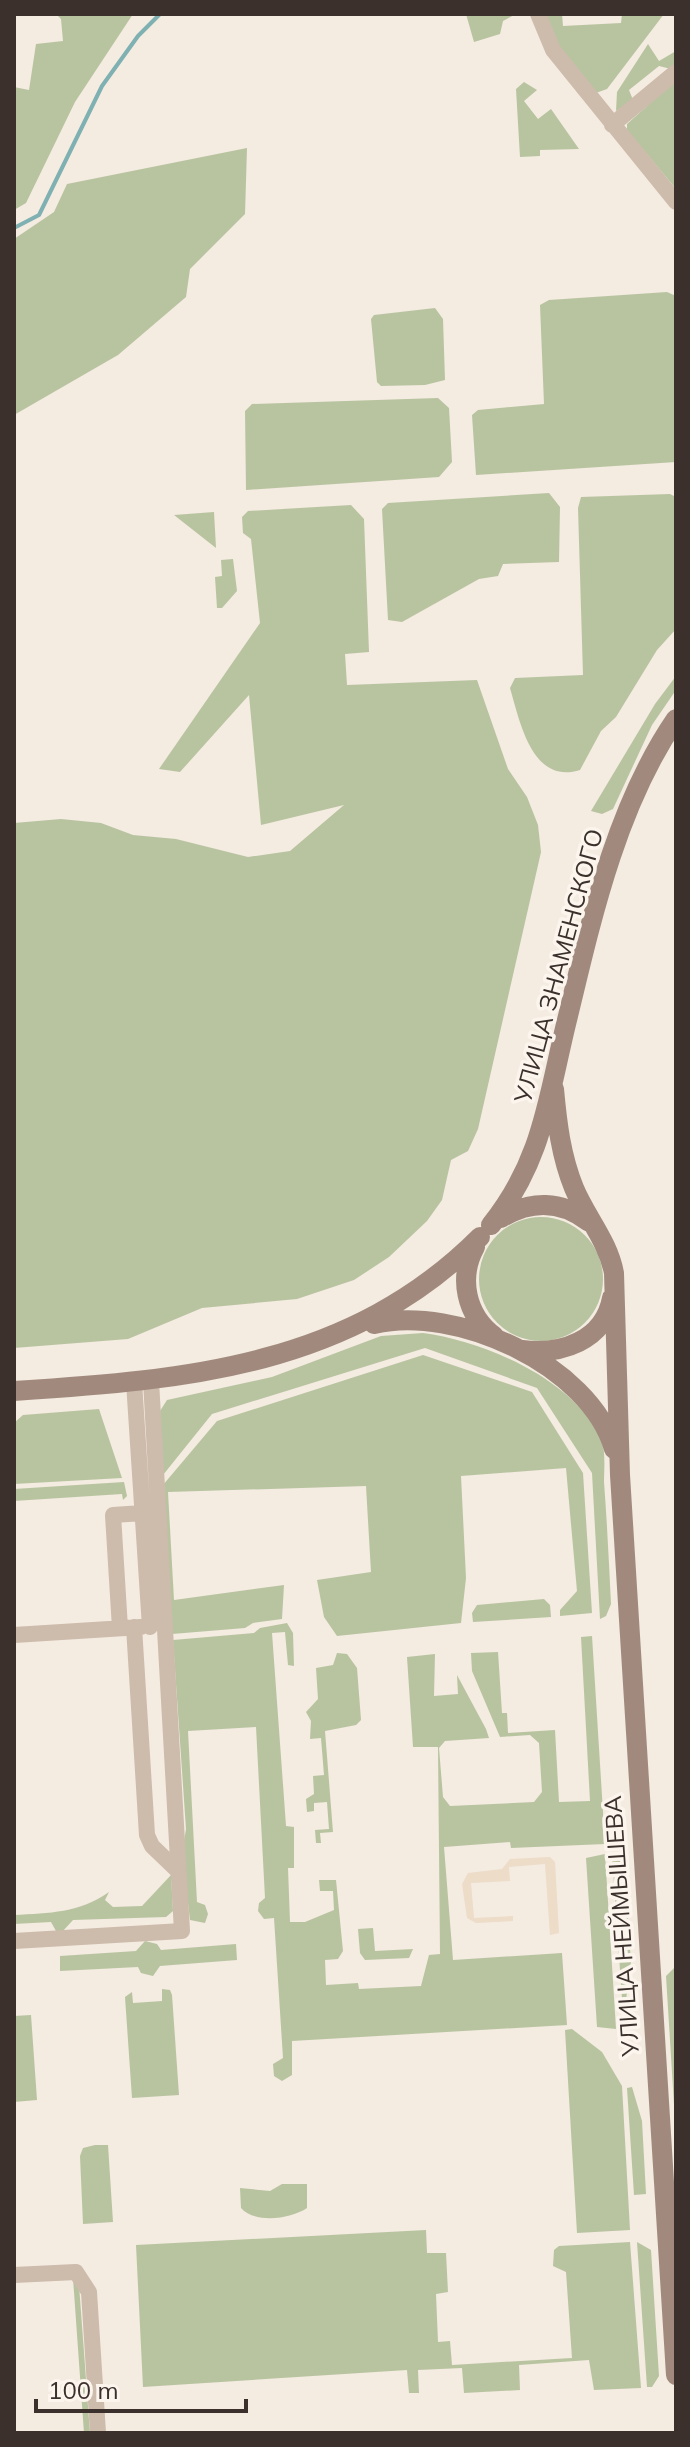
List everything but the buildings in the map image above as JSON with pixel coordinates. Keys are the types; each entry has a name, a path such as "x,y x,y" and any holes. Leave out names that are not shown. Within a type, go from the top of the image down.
{"main road":[{"name":"УЛИЦА ЗНАМЕНСКОГО","path":"486,1231 523,1177 554,1089 567,1018 612,856 647,771 676,719"},
{"path":"554,1089 563,1156 574,1188 611,1261 615,1283 620,1475"},
{"path":"346,1331 419,1291 486,1231 522,1207 555,1204 580,1215 599,1235"},
{"path":"486,1231 470,1255 465,1286 474,1314 484,1329 565,1380 595,1411 611,1439 620,1475"},
{"path":"14,1391 143,1382 251,1362 385,1321 426,1321 510,1346 553,1351 585,1339 605,1318 615,1283"},
{"name":"УЛИЦА НЕЙМЫШЕВА","path":"620,1475 676,2375"}],"street":[{"path":"538,14 546,38 676,202"},
{"path":"612,125 676,72"},
{"path":"14,1941 182,1931 147,1629 143,1382"},
{"path":"143,1382 147,1835 152,1846 177,1870"},
{"path":"143,1513 113,1515 147,1629"},
{"path":"14,1635 147,1629"},
{"path":"14,2275 76,2272 89,2292 98,2433"}],"green space":[{"path":"56,14 133,14 75,102 26,203 14,210 14,87 29,90 36,44 63,41 61,19"},
{"path":"466,14 516,14 503,21 500,34 474,42"},
{"path":"543,14 562,14 563,26 621,23 622,14 664,14 607,89 593,94 555,48"},
{"path":"648,44 659,61 676,51 676,65 671,69 659,66 629,90 633,100 616,111 617,92"},
{"path":"676,80 676,189 627,130 627,124"},
{"path":"524,82 537,90 524,101 538,119 551,109 579,149 540,150 540,156 520,157 516,89"},
{"path":"247,148 245,214 190,269 186,297 118,355 14,415 14,239 54,212 67,184"},
{"path":"667,292 676,296 676,462 476,475 472,415 478,410 544,404 540,305 549,300"},
{"path":"435,308 443,319 445,380 425,385 381,386 377,382 371,319 374,315"},
{"path":"438,398 449,408 452,462 439,477 246,490 245,411 252,404"},
{"path":"549,493 560,507 559,562 503,564 498,576 479,579 402,622 388,620 382,509 388,503"},
{"path":"670,494 676,497 676,629 657,650 616,717 601,731 580,770 564,772 550,768 539,760 524,733 510,688 515,678 583,675 578,508 581,497"},
{"path":"351,505 364,519 369,652 345,654 347,685 477,680 508,769 527,797 538,825 541,852 478,1129 468,1151 451,1160 442,1200 427,1221 389,1257 354,1280 297,1299 202,1308 128,1339 14,1348 14,823 61,819 101,823 133,835 176,839 248,857 290,851 344,805 261,825 249,695 180,772 159,769 260,623 251,539 243,533 242,517 248,511"},
{"path":"214,512 216,548 174,515"},
{"path":"233,559 237,591 222,608 217,608 215,577 222,576 221,560"},
{"path":"676,676 676,690 652,725 613,809 602,814 591,811 655,704"},
{"path":"541,1217 565,1222 585,1235 598,1255 603,1279 598,1303 585,1323 565,1336 541,1341 517,1336 497,1323 484,1303 479,1279 484,1255 497,1235 517,1222"},
{"path":"423,1333 473,1345 525,1367 571,1399 588,1418 601,1439 604,1454 611,1604 606,1616 600,1619 592,1473 537,1388 425,1348 212,1414 163,1475 160,1411 167,1400 272,1377 381,1336"},
{"path":"423,1355 532,1392 583,1473 592,1613 560,1616 560,1610 577,1591 566,1468 461,1476 466,1578 461,1623 337,1636 324,1617 317,1580 371,1572 366,1486 168,1492 174,1600 284,1585 282,1619 253,1623 245,1628 172,1634 163,1485 217,1421"},
{"path":"99,1409 122,1478 14,1484 14,1423 23,1415"},
{"path":"124,1482 127,1496 123,1500 122,1494 14,1501 14,1489"},
{"path":"544,1599 550,1605 551,1617 473,1622 472,1613 477,1605"},
{"path":"287,1623 293,1633 294,1666 288,1665 285,1632 272,1633 286,1826 294,1827 294,1868 288,1868 290,1922 305,1922 334,1910 333,1891 320,1891 319,1880 336,1880 343,1951 338,1959 325,1960 326,1985 358,1983 359,1989 421,1986 429,1955 440,1954 438,1747 413,1747 407,1657 435,1654 434,1696 458,1694 457,1675 489,1738 445,1741 439,1748 443,1797 450,1806 534,1802 542,1792 539,1743 530,1735 500,1737 472,1671 471,1653 498,1652 502,1713 507,1713 508,1733 555,1730 559,1802 590,1801 581,1637 592,1636 605,1844 511,1848 510,1842 444,1847 453,1960 562,1953 567,2025 292,2041 292,2075 282,2081 274,2076 273,2064 283,2058 274,1918 264,1919 258,1911 259,1903 265,1898 256,1727 188,1731 197,1902 205,1905 208,1914 205,1923 190,1920 182,1853 186,1829 173,1640 254,1633 260,1628"},
{"path":"337,1653 347,1654 357,1668 361,1720 356,1725 325,1731 333,1832 320,1833 321,1843 316,1843 315,1830 329,1829 327,1802 314,1803 314,1811 307,1812 306,1799 314,1794 313,1776 324,1775 321,1738 310,1739 311,1721 306,1712 318,1699 316,1668 333,1665"},
{"path":"605,1854 616,2029 597,2027 586,1858"},
{"path":"612,1855 624,1864 631,1962 626,2000 622,1999"},
{"path":"171,1875 173,1911 166,1917 73,1920 62,1932 56,1931 51,1922 14,1924 14,1915 75,1908 109,1892 105,1900 113,1907 142,1906"},
{"path":"373,1928 375,1951 413,1949 409,1958 365,1960 360,1953 358,1929"},
{"path":"145,1941 157,1944 161,1950 236,1944 237,1960 160,1966 153,1976 141,1973 138,1967 60,1971 60,1956 136,1951"},
{"path":"676,1966 676,2137 666,1976"},
{"path":"162,1989 170,1990 172,1995 179,2095 132,2098 125,1997 132,1992 133,2003 162,2001"},
{"path":"31,2015 37,2100 14,2102 14,2016"},
{"path":"572,2029 602,2052 622,2086 630,2230 577,2233 565,2030"},
{"path":"632,2087 642,2121 646,2194 634,2195 627,2088"},
{"path":"108,2145 113,2222 83,2224 80,2156 83,2148"},
{"path":"282,2184 307,2184 307,2208 292,2215 264,2218 241,2208 240,2188 270,2191"},
{"path":"426,2230 427,2253 446,2253 448,2292 436,2294 438,2342 450,2341 452,2365 572,2358 566,2272 553,2266 554,2250 559,2246 630,2242 641,2388 594,2390 589,2360 519,2365 520,2390 464,2393 462,2368 418,2370 419,2393 409,2393 407,2370 143,2387 136,2245"},
{"path":"637,2242 651,2250 659,2376 652,2387 647,2387"},
{"path":"73,2278 79,2285 90,2433 84,2433"}],"shaded area":[{"path":"550,1857 555,1862 559,1933 550,1935 545,1864 509,1867 510,1881 471,1883 474,1918 513,1916 513,1921 476,1923 467,1918 462,1884 468,1873 502,1869 510,1859"}],"waterway":[{"path":"14,228 39,215 102,86 138,36 160,14"}]}
